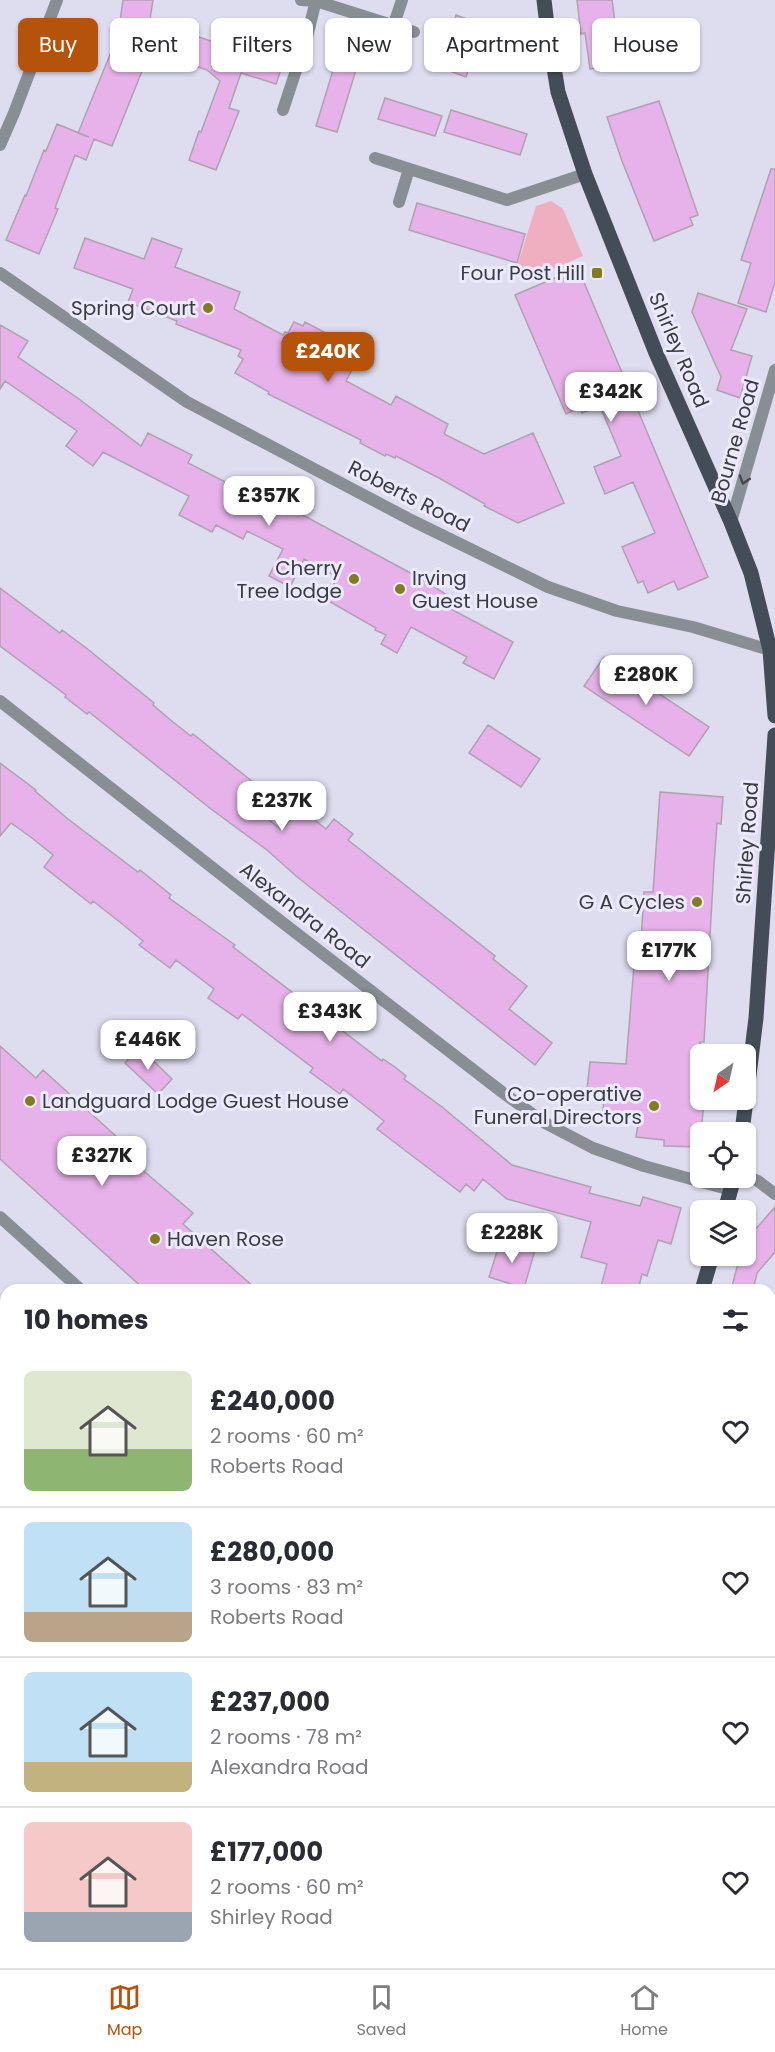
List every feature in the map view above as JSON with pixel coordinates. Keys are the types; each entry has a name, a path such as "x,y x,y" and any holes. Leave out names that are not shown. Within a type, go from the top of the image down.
{"main road":[{"name":"Shirley Road","path":"544,0 558,92 585,174 656,352 751,573 772,652 775,716"},
{"name":"Shirley Road","path":"743,1122 756,1018 775,735"},
{"path":"704,1284 709,1266"}],"street":[{"path":"0,145 57,0"},
{"path":"301,0 316,1 374,18"},
{"path":"396,18 402,0"},
{"path":"283,110 307,37 316,1"},
{"path":"375,158 507,200 585,174"},
{"path":"399,202 410,169"},
{"name":"Roberts Road","path":"0,273 187,402 411,520 548,587 617,611 693,627 772,652"},
{"name":"Bourne Road","path":"731,522 775,370"},
{"name":"Alexandra Road","path":"0,701 274,916 502,1092 545,1122 593,1148 644,1166 690,1175"},
{"path":"756,1180 775,1194"},
{"path":"0,1217 74,1284"}],"shaded area":[{"path":"551,201 563,209 583,256 523,282 516,270 536,206"}],"building":[{"path":"123,0 153,0 150,18 120,18"},
{"path":"577,0 612,0 614,18 592,18 592,69 590,69 585,33 581,34"},
{"path":"199,37 211,41 211,72 280,72 276,84 241,73 229,108 239,111 216,170 189,160 220,81 207,70 199,67"},
{"path":"110,55 110,72 142,72 112,146 94,139 86,160 75,155 55,208 58,209 39,254 6,240 57,124 78,133"},
{"path":"332,72 355,72 337,132 316,126"},
{"path":"452,72 468,72 466,77"},
{"path":"385,98 442,116 435,136 378,119"},
{"path":"659,101 698,215 690,218 693,225 654,241 607,117"},
{"path":"451,110 527,134 520,155 444,132"},
{"path":"771,169 775,169 775,282 766,312 738,303 751,263 741,260"},
{"path":"417,203 525,234 517,263 409,230"},
{"path":"85,238 144,259 152,238 182,249 175,267 240,292 234,309 283,335 285,332 288,333 294,322 303,326 305,322 347,344 345,348 356,353 350,366 353,368 346,381 391,405 396,396 448,424 444,434 484,454 533,433 564,503 518,523 484,506 485,504 439,478 396,456 395,458 386,454 385,456 360,443 361,440 268,394 269,392 235,373 243,359 238,356 241,350 128,302 133,289 74,268"},
{"path":"578,268 708,577 678,590 674,581 648,593 643,581 638,583 622,547 655,533 633,482 605,494 594,467 621,456 600,406 582,413 580,408 566,414 515,295"},
{"path":"698,293 747,309 731,350 752,356 740,398 717,390 721,377 692,312"},
{"path":"0,325 28,341 18,357 141,446 148,433 192,455 188,463 241,490 245,484 418,577 452,598 447,607 513,642 494,679 463,663 467,657 411,627 397,653 381,644 386,635 325,599 338,577 304,559 290,587 269,576 283,549 247,531 243,539 216,525 212,532 179,515 189,496 103,452 93,466 66,446 77,431 5,381 0,389"},
{"path":"0,588 60,633 62,630 85,647 154,703 153,705 173,722 191,736 193,734 254,783 242,799 282,830 300,808 326,829 334,819 353,834 348,840 495,956 493,959 527,986 509,1009 552,1043 535,1065 296,876 267,850 0,646"},
{"path":"604,657 709,727 689,756 584,686"},
{"path":"488,725 540,759 521,787 469,753"},
{"path":"0,763 36,790 68,819 138,872 140,870 171,895 169,898 235,945 233,947 382,1061 383,1059 395,1067 406,1076 404,1079 512,1165 591,1187 589,1193 640,1206 643,1197 681,1208 671,1244 658,1240 647,1276 642,1274 640,1284 602,1284 607,1264 581,1257 591,1222 507,1199 483,1179 474,1191 466,1184 460,1192 377,1129 384,1121 365,1106 343,1089 340,1094 310,1072 313,1068 242,1014 238,1019 208,998 214,989 176,960 170,968 139,945 143,941 121,923 93,901 91,904 44,867 53,855 32,838 11,823 0,836"},
{"path":"660,792 723,797 721,824 717,823 704,1042 690,1044 690,1110 703,1110 702,1122 690,1122 690,1147 664,1146 664,1140 636,1137 638,1124 630,1123 630,1116 603,1113 604,1091 587,1089 590,1062 626,1064 636,941 641,942 644,892 653,892"},
{"path":"0,1046 36,1078 43,1070 118,1138 112,1144 193,1213 183,1224 250,1284 138,1284 0,1159"},
{"path":"139,1047 172,1079 158,1094 125,1063"},
{"path":"775,1207 775,1252 757,1273 754,1284 733,1284 737,1266 756,1266 756,1229"},
{"path":"501,1239 535,1250 525,1284 511,1284 489,1277"}],"place":[{"name":"Four Post Hill","path":"597,273"},
{"name":"Spring Court","path":"208,308"},
{"name":"Cherry Tree lodge","path":"354,579"},
{"name":"Irving Guest House","path":"400,589"},
{"name":"G A Cycles","path":"697,902"},
{"name":"Landguard Lodge Guest House","path":"30,1101"},
{"name":"Co-operative Funeral Directors","path":"654,1106"},
{"name":"Haven Rose","path":"155,1239"}]}
